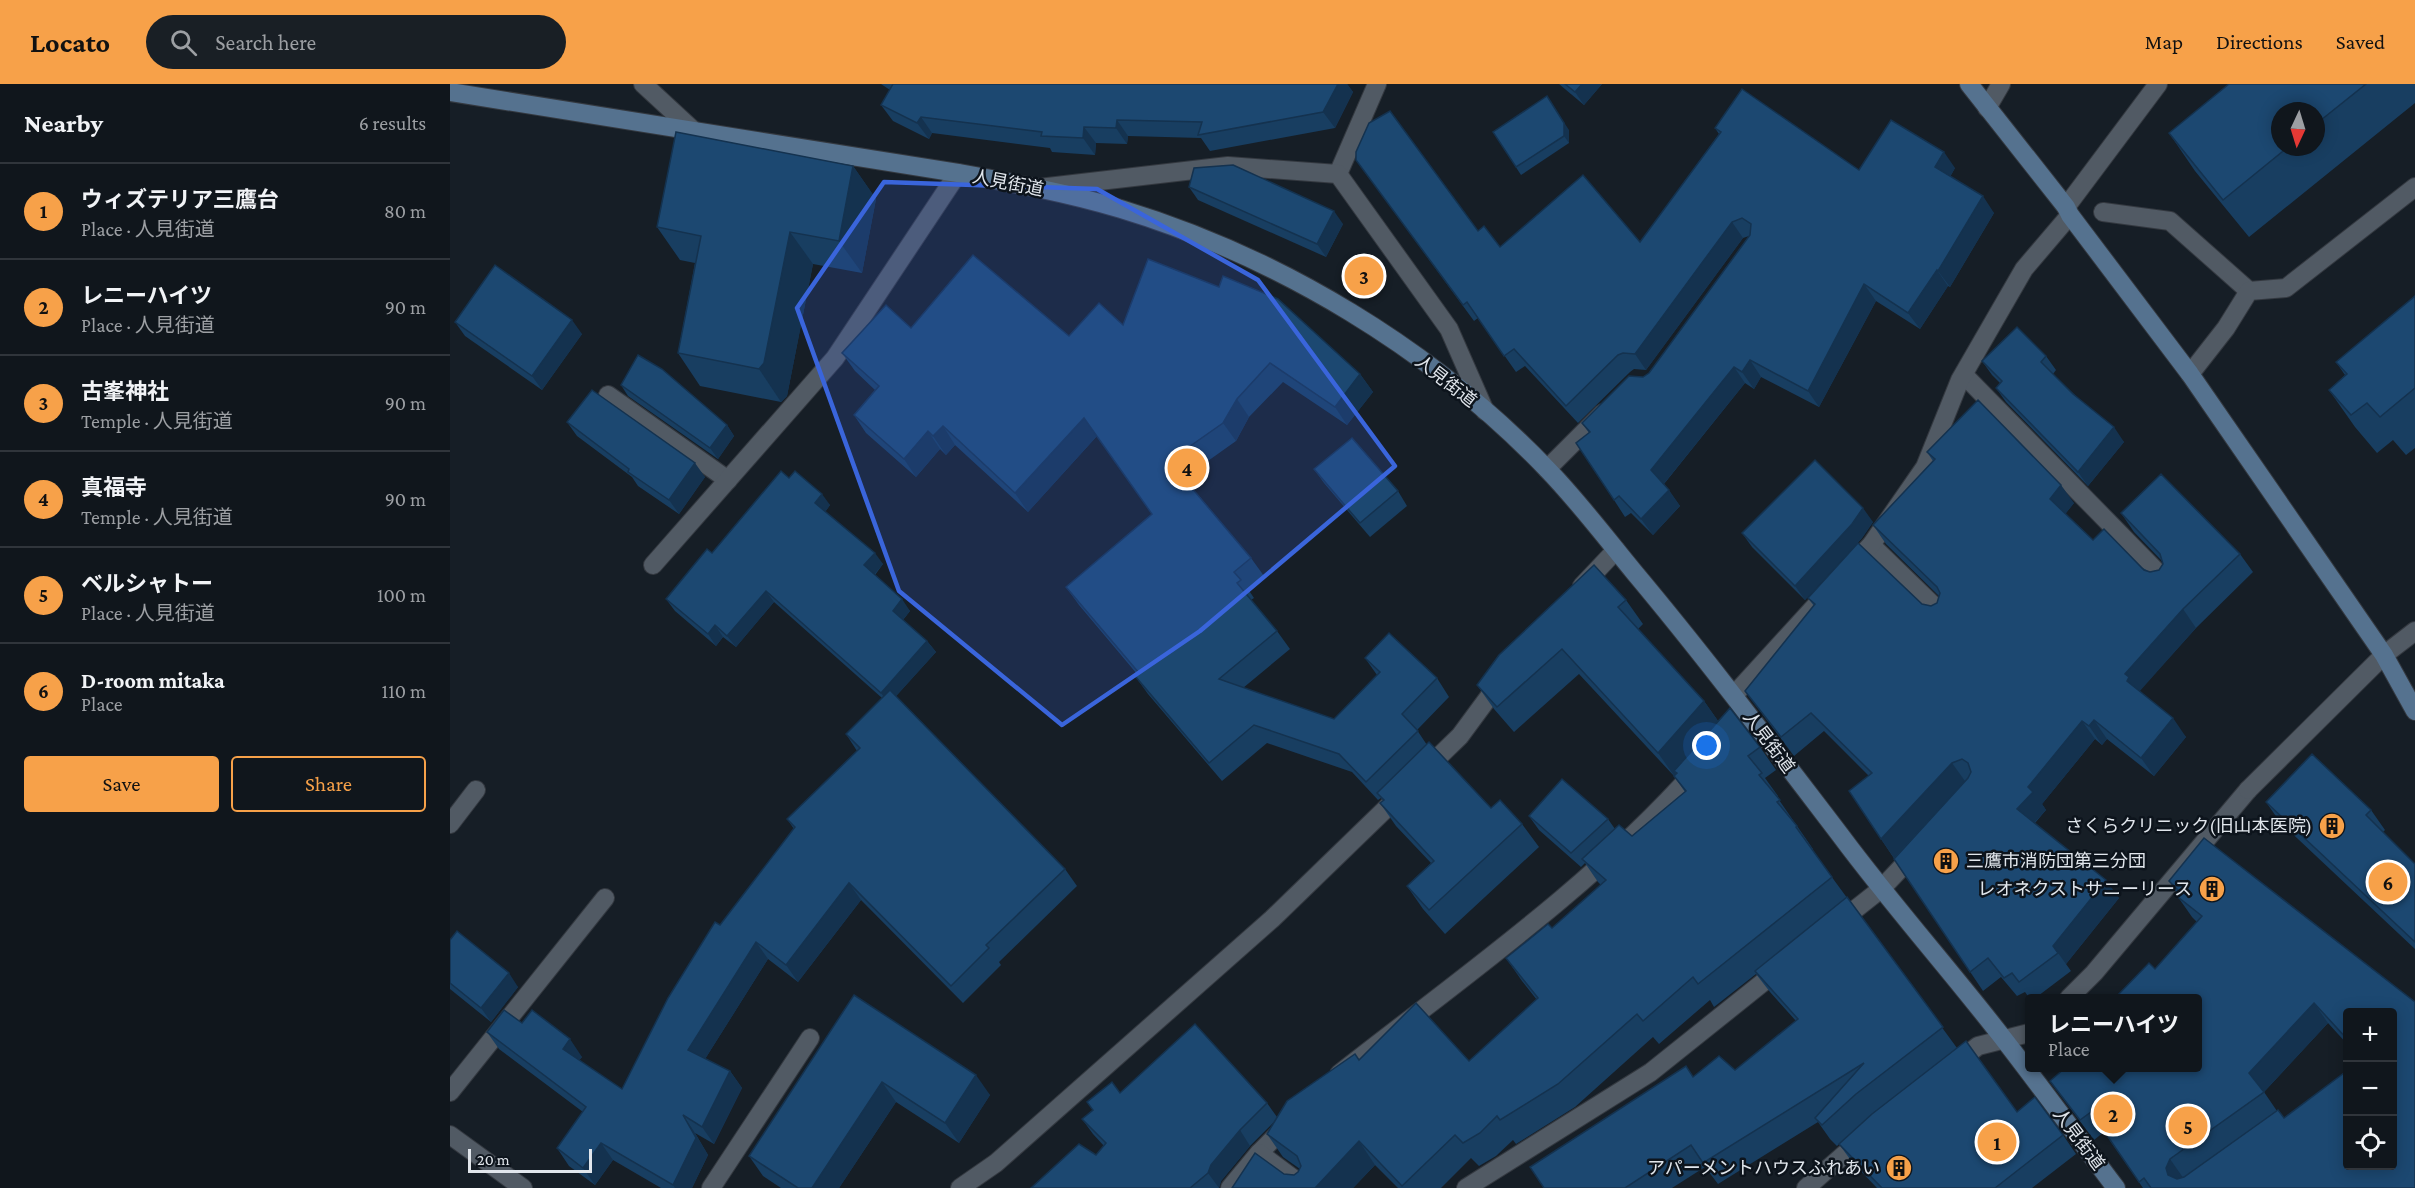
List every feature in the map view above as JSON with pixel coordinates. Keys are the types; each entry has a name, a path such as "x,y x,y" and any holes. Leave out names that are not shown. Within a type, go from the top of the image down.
{"main road":[{"path":"1969,84 2190,374 2384,656 2415,711"},
{"name":"人見街道","path":"450,92 958,173 1037,188 1120,209 1179,229 1251,260 1340,307 1418,358 1485,411 1547,469 1734,695 1881,889 2025,1068"},
{"name":"人見街道","path":"2028,1072 2116,1188"}],"street":[{"path":"643,84 694,131"},
{"path":"1338,174 1377,84"},
{"path":"1987,108 2001,84"},
{"path":"1734,695 1871,545 1925,467 1960,380 2024,269 2158,84"},
{"path":"1037,188 1228,166 1338,174"},
{"path":"653,565 836,358 958,173"},
{"path":"1338,174 1449,329 1485,411"},
{"path":"2103,212 2170,221 2248,291 2286,288 2415,187"},
{"path":"2190,374 2226,328 2248,291"},
{"path":"1964,375 2165,580"},
{"path":"608,395 728,480"},
{"path":"1547,469 1612,404"},
{"path":"1871,545 1942,614"},
{"path":"1567,602 1616,550"},
{"path":"2074,994 2248,790 2384,656 2415,631"},
{"path":"960,1188 996,1163 1272,919 1460,736 1514,663"},
{"path":"1732,730 1747,713"},
{"path":"1324,1086 1558,903 1662,809 1708,756"},
{"path":"450,824 476,790"},
{"path":"1826,933 1881,889 1931,836"},
{"path":"450,1092 605,898"},
{"path":"1466,1188 1651,1072 1798,955"},
{"path":"1942,1074 1978,1046 2025,1034"},
{"path":"711,1188 810,1038"},
{"path":"1230,1188 1300,1111"},
{"path":"1806,1188 1878,1124"},
{"path":"450,1135 523,1188"},
{"path":"1260,1153 1306,1188"}],"highlighted area":[{"path":"884,182 1097,189 1258,280 1395,466 1200,631 1062,725 899,591 797,308"}],"building":[{"path":"893,84 1338,84 1323,112 1198,135 1202,122 1117,120 1116,128 1084,127 1083,138 1041,136 1042,132 921,117 917,123 881,105"},
{"path":"1565,84 1582,84 1575,92"},
{"path":"2229,84 2366,84 2325,117 2325,102 2271,102 2271,156 2277,156 2223,200 2169,133"},
{"path":"1742,89 1859,170 1891,120 1944,152 1935,167 1983,196 1938,271 1908,313 1864,284 1808,391 1750,360 1742,372 1734,367 1651,470 1669,490 1641,519 1619,496 1614,500 1576,443 1590,432 1582,423 1629,376 1643,377 1649,373 1750,235 1751,224 1742,218 1732,222 1635,354 1618,355 1566,406 1514,349 1504,356 1467,302 1463,305 1356,160 1356,152 1369,123 1390,111 1478,231 1484,226 1500,247 1583,175 1640,242 1721,132 1715,128"},
{"path":"1547,96 1564,123 1564,136 1516,167 1493,132"},
{"path":"676,132 853,166 839,241 790,232 764,363 759,369 678,353 701,236 657,227"},
{"path":"1233,165 1334,211 1317,244 1189,187 1194,168"},
{"path":"973,255 1069,336 1099,303 1123,325 1148,259 1219,287 1223,276 1278,299 1360,374 1335,407 1270,363 1237,399 1223,423 1169,461 1251,558 1234,572 1241,580 1237,583 1277,631 1219,679 1334,719 1380,672 1365,658 1389,633 1437,678 1402,714 1418,731 1366,782 1339,754 1254,725 1209,763 1135,676 1139,673 1066,587 1152,514 1084,418 1015,493 943,426 933,436 928,431 904,459 854,415 879,386 842,353 886,305 911,328"},
{"path":"495,265 572,320 532,376 455,322"},
{"path":"2415,296 2415,388 2380,417 2367,403 2351,415 2329,390 2347,374 2336,362"},
{"path":"2017,327 2046,356 2041,362 2073,394 2114,427 2078,472 1996,388 2002,381 1982,361"},
{"path":"638,355 662,369 727,425 710,448 621,385"},
{"path":"592,390 695,463 669,500 628,472 629,469 567,422"},
{"path":"1978,400 2061,485 2050,499 2093,540 2104,529 2144,570 2150,572 2159,570 2163,564 2160,554 2121,513 2161,474 2240,554 2183,609 2125,674 2129,677 2127,681 2173,718 2141,758 2094,720 2089,726 2082,721 2028,787 2033,792 2017,809 2106,880 2053,946 2058,953 2019,982 2012,973 2004,978 1988,958 1970,972 1894,859 1968,778 1971,772 1968,763 1962,759 1952,763 1881,839 1849,791 1872,773 1811,713 1781,737 1745,691 1815,604 1808,598 1858,543 1922,604 1931,606 1937,603 1940,593 1937,587 1873,525 1935,459 1927,452"},
{"path":"1352,438 1398,491 1360,523 1314,469"},
{"path":"1815,460 1863,508 1852,524 1795,586 1742,533"},
{"path":"781,471 789,478 795,471 822,494 815,503 875,553 864,565 902,599 893,611 927,641 881,693 766,591 727,636 715,625 708,634 666,599 707,549 712,553"},
{"path":"1594,565 1626,600 1618,607 1704,701 1658,753 1562,649 1497,707 1477,685 1499,655"},
{"path":"890,690 1065,869 986,945 989,948 951,986 849,883 786,965 756,942 688,1050 730,1071 702,1127 683,1115 696,1138 673,1185 601,1143 583,1168 557,1148 586,1107 487,1032 504,1010 522,1023 532,1010 570,1039 563,1049 622,1089 668,998 715,922 720,925 795,827 787,819 860,748 846,734"},
{"path":"1730,708 1760,747 1748,756 1762,773 1759,775 1780,800 1777,802 1797,826 1832,877 1698,984 1693,977 1643,1021 1637,1014 1558,1084 1500,1120 1497,1116 1480,1133 1463,1143 1455,1135 1402,1186 1359,1141 1315,1188 1232,1188 1255,1153 1284,1174 1294,1175 1298,1172 1301,1166 1297,1156 1267,1134 1287,1101 1355,1054 1359,1060 1416,1003 1469,1061 1538,998 1506,958 1548,924 1552,928 1606,880 1582,859 1619,825 1632,836 1686,791 1674,776 1677,773 1674,771"},
{"path":"1429,742 1491,808 1500,800 1522,824 1429,910 1407,886 1434,861 1380,803 1384,800 1377,793"},
{"path":"2312,754 2371,810 2366,815 2415,864 2415,942 2266,802"},
{"path":"1562,779 1608,819 1571,853 1529,816"},
{"path":"2204,838 2415,1002 2415,1188 2151,1188 2144,1178 2139,1182 2091,1112 2080,1120 2050,1081 2060,1072 2202,1072 2202,994 2119,994 2149,963 2155,969 2202,916 2178,897 2181,893 2169,881","holes":["2314,1003 2343,1035 2343,1008 2397,1008 2397,1170 2343,1170 2343,1074 2284,1118 2278,1110 2184,1177 2177,1179 2168,1175 2166,1168 2170,1159 2264,1092 2249,1073"]},
{"path":"1847,897 1943,1027 1856,1094 1822,1125 1815,1118 1864,1063 1703,1163 1691,1145 1625,1188 1544,1188 1530,1167 1686,1066 1693,1077 1719,1056 1735,1070 1798,1019 1755,971"},
{"path":"457,931 509,973 481,1008 450,983 450,940"},
{"path":"854,995 976,1075 945,1123 882,1082 812,1188 798,1188 749,1156"},
{"path":"1195,1024 1267,1103 1240,1130 1211,1165 1208,1173 1190,1188 1031,1188 1079,1144 1096,1155 1106,1143 1082,1119 1093,1110 1087,1102 1112,1082 1120,1093"},
{"path":"1966,1041 2017,1112 2035,1097 2063,1135 1995,1188 1882,1188 1839,1144 1872,1114"}],"place":[{"name":"古峯神社","path":"1364,276"},
{"name":"真福寺","path":"1187,468"},
{"name":"さくらクリニック(旧山本医院)","path":"2332,826"},
{"name":"三鷹市消防団第三分団","path":"1946,861"},
{"name":"D-room mitaka","path":"2388,882"},
{"name":"レオネクストサニーリース","path":"2212,889"},
{"name":"レニーハイツ","path":"2113,1114"},
{"name":"ベルシャトー","path":"2188,1126"},
{"name":"ウィズテリア三鷹台","path":"1997,1142"},
{"name":"アパーメントハウスふれあい","path":"1899,1168"}]}
